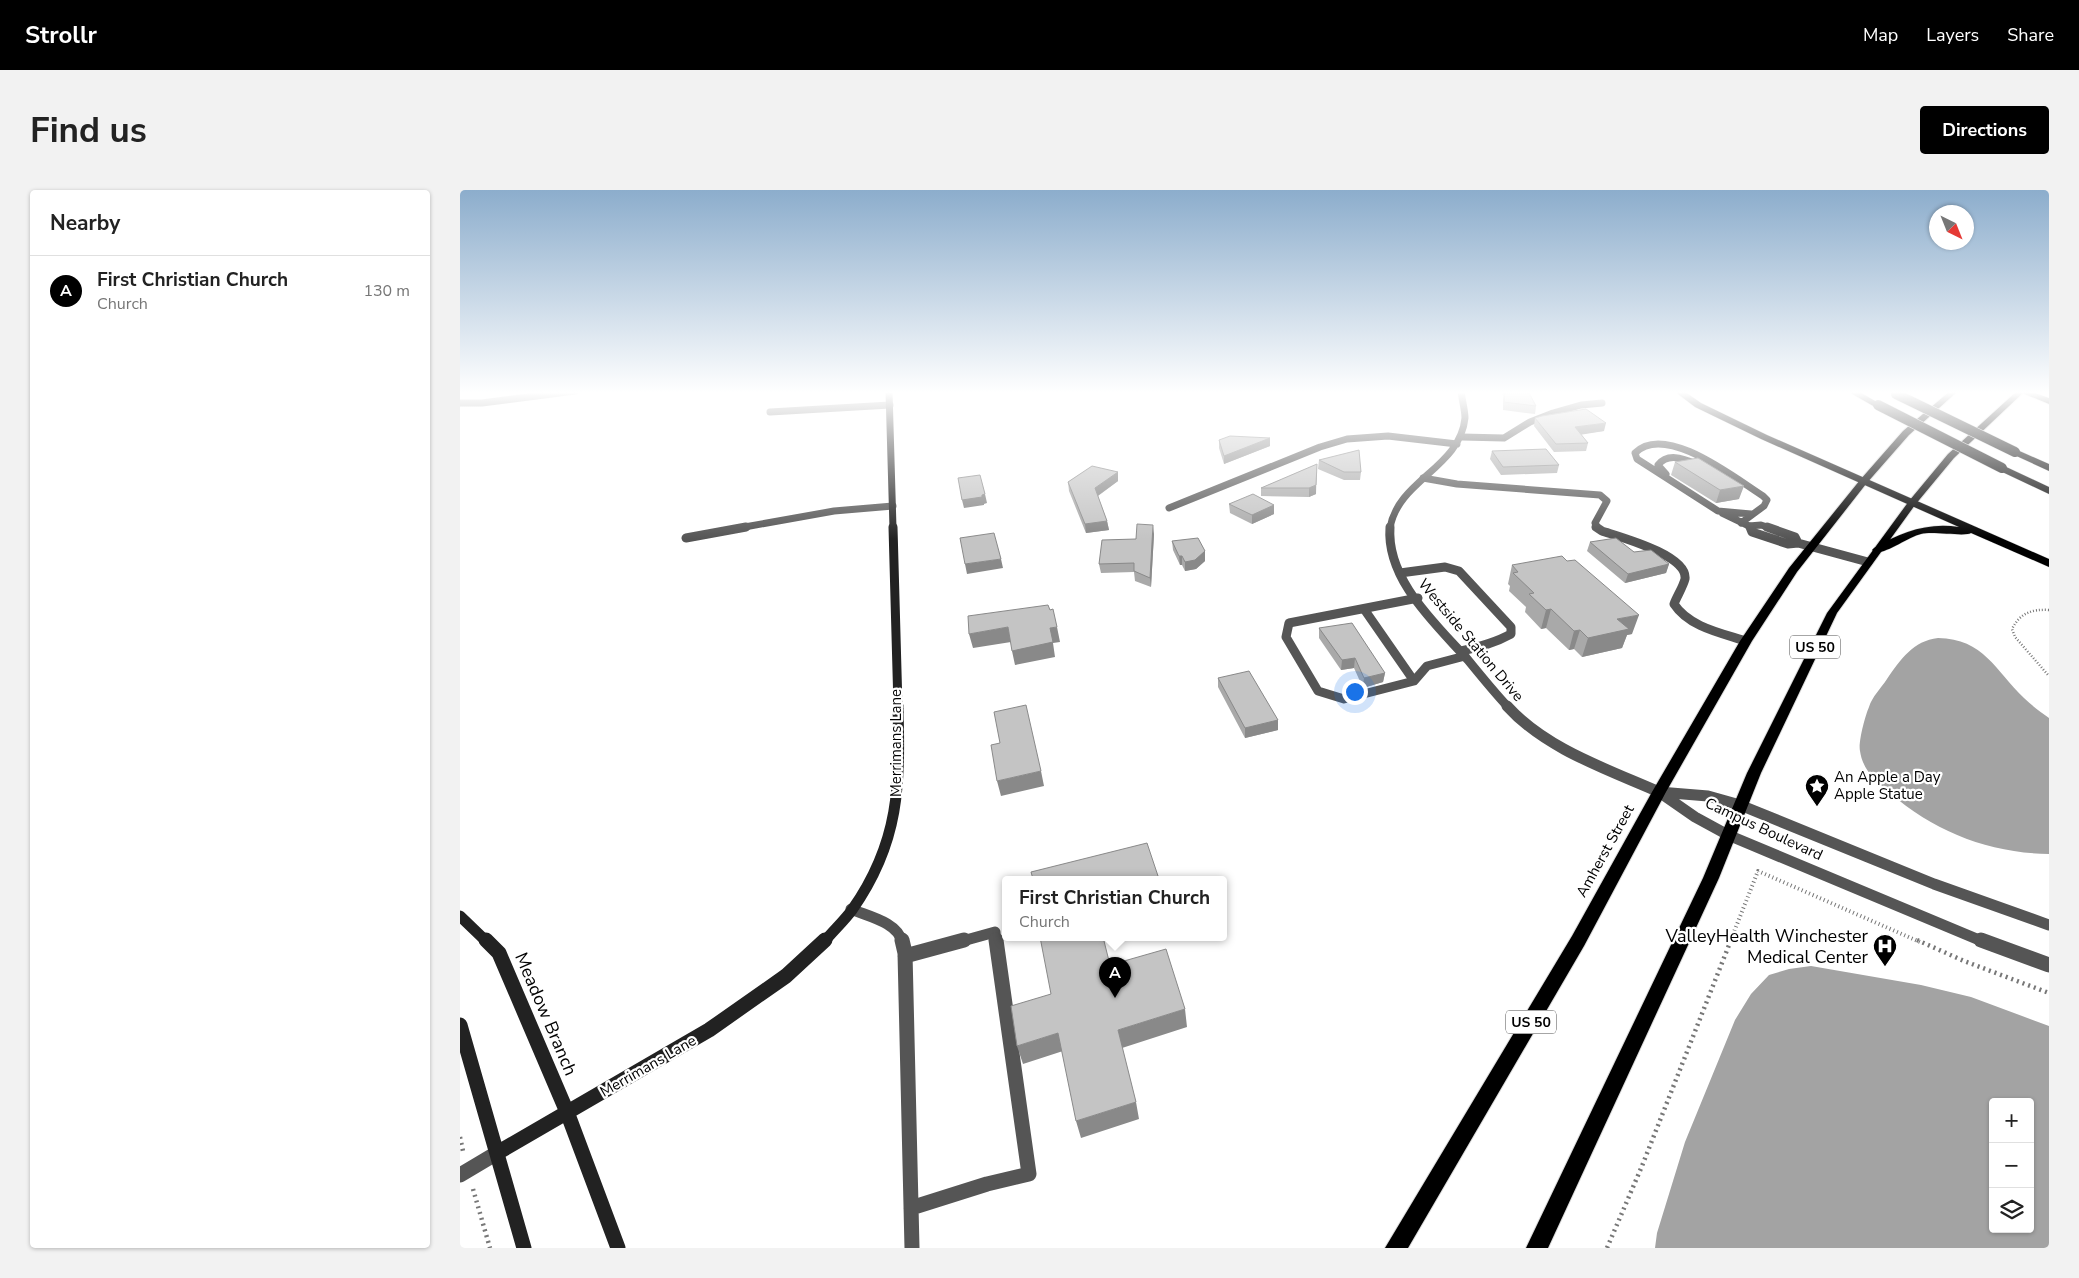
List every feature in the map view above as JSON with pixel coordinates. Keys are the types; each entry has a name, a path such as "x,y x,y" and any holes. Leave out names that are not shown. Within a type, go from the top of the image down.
{"highway":[{"path":"1771,440 2049,563"},
{"path":"1948,440 2049,491"},
{"path":"1992,440 2049,468"},
{"path":"1878,550 1906,534 1941,528 1969,533 2011,546"}],"main road":[{"name":"Merrimans Lane","path":"497,1153 696,1039 765,993 796,969 828,937 868,882 891,830 896,804 899,751 891,440"},
{"name":"US 50","path":"1863,482 1900,440"},
{"name":"US 50","path":"1537,1248 1690,922 1754,773 1832,613 1912,503 1951,456 1968,440"},
{"name":"Amherst Street","path":"1396,1248 1578,941 1659,792 1746,641 1810,547 1863,482"},
{"name":"Meadow Branch","path":"460,916 500,953 567,1112"},
{"path":"460,1025 524,1248"},
{"path":"567,1112 618,1248"}],"street":[{"path":"1169,508 1334,442 1342,440"},
{"path":"1450,440 1468,440"},
{"name":"Westside Station Drive","path":"1459,441 1440,465 1408,491 1398,506 1391,522 1391,547 1400,572 1418,598 1463,654 1520,719 1559,746 1659,792"},
{"path":"1745,525 1751,514 1764,506 1767,500 1764,496 1677,446 1667,444 1645,445 1635,453 1637,459 1714,508 1745,525 1752,532 1788,544 1798,543 1868,562"},
{"path":"1727,475 1675,458 1667,458 1660,461 1658,465 1664,472 1708,501 1714,508 1751,514"},
{"path":"1423,478 1457,484 1600,496 1606,501 1595,523 1596,527 1658,550 1682,568 1684,578 1674,604 1676,610 1687,618 1746,641"},
{"path":"686,538 834,511 893,506"},
{"path":"1400,572 1445,568 1459,571 1511,627 1511,634 1492,644 1427,666 1414,681 1344,699 1318,691 1286,637 1289,623 1418,598"},
{"path":"1364,609 1414,681"},
{"name":"Campus Boulevard","path":"1659,792 1708,796 1740,805 1934,884 2049,925"},
{"name":"Campus Boulevard","path":"1659,792 1728,835 1938,924 2049,965"},
{"path":"850,909 893,927 901,936 906,956 912,1248"},
{"path":"906,956 995,932 1029,1174 987,1184 911,1208"},
{"name":"Merrimans Lane","path":"464,1173 497,1153"}],"path":[{"path":"2049,610 2036,609 2025,613 2016,619 2012,629 2015,637 2049,676"},
{"path":"1607,1248 1645,1158 1758,871 1964,961 2049,993"},
{"path":"464,1173 490,1248"}],"shaded area":[{"path":"1938,638 1954,640 1978,650 2027,701 2049,718 2049,854 2005,850 1984,845 1944,829 1907,807 1875,780 1867,770 1860,751 1860,742 1870,703 1908,652 1921,643"},
{"path":"1811,966 1921,985 1971,997 2049,1026 2049,1248 1655,1248 1657,1233 1685,1142 1735,1020 1751,994 1769,975 1789,969"}],"building":[{"path":"1219,440 1264,440 1224,456"},
{"path":"1553,440 1586,440 1588,443 1556,444"},
{"path":"1546,449 1559,465 1503,467 1492,451"},
{"path":"1359,450 1361,472 1344,472 1319,460"},
{"path":"1698,458 1744,486 1720,490 1675,462"},
{"path":"1317,464 1316,485 1309,488 1261,488"},
{"path":"1092,466 1118,472 1095,488 1107,521 1085,524 1068,482"},
{"path":"980,475 985,494 982,497 962,500 958,478"},
{"path":"1253,494 1274,505 1252,515 1229,504"},
{"path":"1137,524 1153,525 1150,578 1134,571 1134,563 1099,564 1102,540 1136,539"},
{"path":"994,533 1001,559 965,564 960,538"},
{"path":"1198,538 1205,551 1195,560 1185,562 1182,556 1179,556 1172,541"},
{"path":"1616,538 1634,552 1651,550 1669,564 1628,574 1590,542"},
{"path":"1562,556 1567,561 1575,560 1639,615 1617,619 1629,629 1588,638 1580,630 1574,631 1551,609 1546,610 1529,594 1534,593 1513,573 1518,572 1512,565"},
{"path":"1048,605 1050,610 1053,609 1057,627 1050,628 1053,642 1012,651 1008,627 969,634 968,616"},
{"path":"1352,623 1385,673 1364,678 1355,658 1342,660 1319,628"},
{"path":"1249,671 1278,720 1245,728 1218,678"},
{"path":"1026,705 1041,771 997,781 991,745 1000,743 994,712"},
{"path":"1147,843 1158,876 1032,876 1031,872"},
{"path":"1041,941 1104,941 1110,965 1166,949 1185,1009 1118,1030 1136,1102 1076,1121 1058,1033 1017,1046 1011,1006 1051,994"}],"place":[{"name":"An Apple a Day Apple Statue","path":"1817,807"},
{"name":"ValleyHealth Winchester Medical Center","path":"1885,967"},
{"name":"First Christian Church","path":"1115,998"}]}
